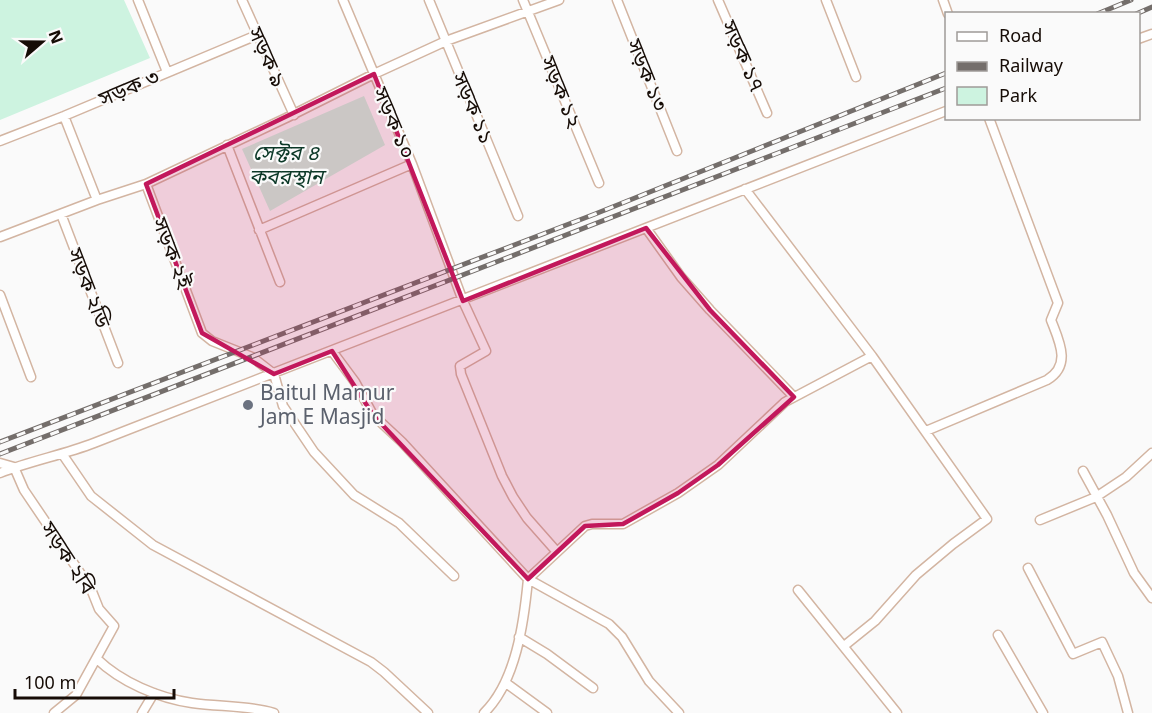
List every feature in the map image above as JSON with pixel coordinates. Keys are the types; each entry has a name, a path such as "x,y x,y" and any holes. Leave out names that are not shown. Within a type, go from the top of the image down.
{"street":[{"path":"138,0 167,72"},
{"name":"সড়ক ৯","path":"242,0 294,115"},
{"name":"সড়ক ১০","path":"343,0 412,164 463,300 486,351 460,366 461,374 502,476 513,497 527,518 557,552"},
{"name":"সড়ক ১১","path":"429,0 518,216"},
{"name":"সড়ক ১২","path":"523,0 599,183"},
{"path":"0,237 146,184 446,41 559,0"},
{"name":"সড়ক ১৩","path":"617,0 677,151"},
{"name":"সড়ক ১৭","path":"718,0 767,113"},
{"path":"826,0 856,77"},
{"name":"সড়ক ৩","path":"0,141 257,35"},
{"path":"0,473 14,467 63,455 945,111"},
{"path":"64,116 97,200"},
{"path":"926,431 1047,380 1056,374 1062,362 1062,349 1051,320 1059,303 990,120"},
{"path":"227,145 280,282"},
{"path":"259,230 412,164"},
{"name":"সড়ক ২ই","path":"146,184 202,333 212,341 252,357 274,374"},
{"path":"745,189 872,356 987,519 916,575 875,621 844,646"},
{"name":"সড়ক ২ডি","path":"61,214 118,363"},
{"path":"646,228 695,293 794,397"},
{"path":"0,295 31,377"},
{"path":"332,351 355,382 372,415 402,442 528,579 609,624 622,637 649,681 679,713"},
{"path":"484,713 506,683 525,612 528,579 585,526 623,524 678,493 718,465 785,402 872,356"},
{"path":"274,374 283,406 314,452 354,495 399,523 454,576"},
{"path":"1040,520 1096,497 1126,477 1152,453"},
{"path":"63,455 91,496 153,545 371,663 428,713"},
{"path":"0,463 14,467"},
{"name":"সড়ক ২বি","path":"14,467 24,490 92,589 99,609 114,624 114,629 97,659"},
{"path":"1083,471 1134,573 1152,598"},
{"path":"1028,568 1073,654 1102,642 1118,676 1128,713"},
{"path":"798,590 897,713"},
{"path":"998,635 1043,713"},
{"path":"519,637 547,654 592,688"},
{"path":"54,713 76,695 97,659 109,671 163,698 193,704 254,707 274,713"},
{"path":"506,683 547,713"},
{"path":"142,713 154,693"}],"highlighted area":[{"path":"374,74 463,301 646,228 710,310 794,397 718,465 678,493 623,524 585,526 528,579 373,415 332,351 274,374 202,333 146,184"}],"green space":[{"path":"0,0 124,0 150,58 0,120"},
{"name":"সেক্টর ৪ কবরস্থান","path":"364,96 385,145 270,211 242,149"}],"railway":[{"path":"1102,12 1131,0"},
{"path":"1140,12 1152,7"},
{"path":"0,442 595,214 945,73"},
{"path":"0,454 945,88"}],"place":[{"name":"Baitul Mamur Jam E Masjid","path":"248,405"}]}
